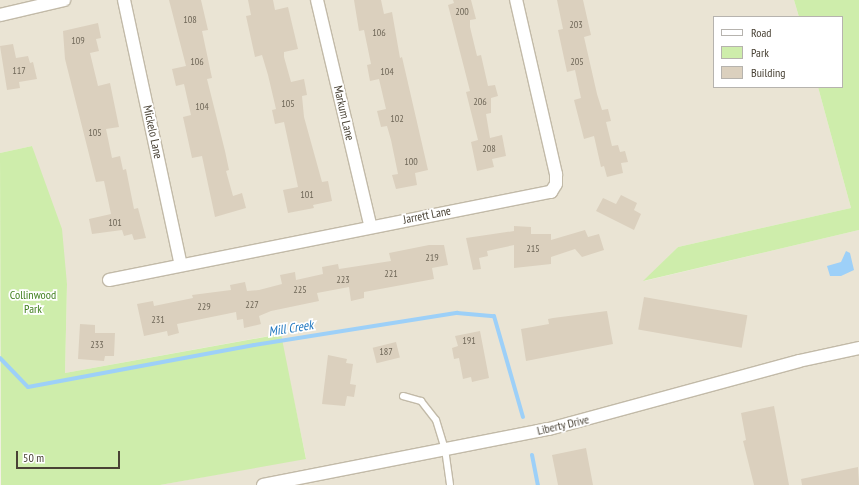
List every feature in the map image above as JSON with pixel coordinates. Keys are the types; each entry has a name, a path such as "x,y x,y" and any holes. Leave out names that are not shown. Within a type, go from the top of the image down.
{"street":[{"path":"0,15 64,0"},
{"name":"Mickelo Lane","path":"124,0 181,264"},
{"name":"Markum Lane","path":"317,0 370,225"},
{"name":"Jarrett Lane","path":"110,280 370,225 551,192 556,184 516,0"},
{"name":"Liberty Drive","path":"263,485 549,429 799,361 859,348"}],"lane":[{"path":"403,396 422,401 436,420 445,449 450,485"}],"shaded area":[{"path":"0,0 794,0 799,16 713,16 713,88 818,88 851,208 678,247 644,281 859,230 859,485 160,485 306,458 280,334 65,373 67,284 32,146 0,153"}],"green space":[{"path":"794,0 859,0 859,230 643,281 678,247 851,208 818,88 843,88 843,16 799,16"},
{"name":"Collinwood Park","path":"32,146 62,229 67,284 65,373 281,334 306,459 160,485 1,485 0,153"}],"water":[{"path":"846,251 850,253 854,270 841,276 830,276 827,266 841,262"}],"building":[{"path":"169,0 201,0 208,30 202,31 212,78 207,79 229,170 226,171 233,196 242,193 246,208 215,217 202,156 192,158 183,117 191,115 184,84 176,86 172,69 186,66"},
{"path":"248,0 273,0 275,10 288,7 298,49 284,52 284,57 291,82 304,79 307,95 302,96 304,117 322,182 328,181 332,201 313,205 314,208 288,213 283,190 298,187 284,122 275,124 272,110 276,109 262,55 255,57 246,16 251,15"},
{"path":"354,0 381,0 384,14 392,12 400,58 402,57 428,170 415,173 417,185 396,189 392,175 398,174 391,140 387,126 381,127 377,111 386,109 379,79 370,81 367,65 371,64 364,30 359,31"},
{"path":"453,0 471,0 476,19 470,20 470,27 477,56 481,55 488,86 495,85 498,96 491,98 491,113 486,114 490,138 502,135 506,156 492,159 494,167 477,171 471,142 478,140 466,92 470,91 448,5 454,3"},
{"path":"557,0 583,0 591,35 584,37 597,94 602,110 608,109 611,121 606,122 612,146 618,145 620,152 625,151 628,162 621,163 623,173 607,177 604,166 601,167 594,136 584,139 574,100 581,98 575,70 567,72 558,30 563,29"},
{"path":"98,23 101,38 96,39 99,51 90,53 98,86 110,83 119,127 106,129 112,158 120,156 123,170 126,169 134,209 138,208 146,238 134,240 132,234 124,236 122,230 92,234 89,219 111,214 104,181 96,182 65,59 63,31"},
{"path":"13,44 16,58 28,56 30,63 33,62 37,79 19,82 20,88 7,90 0,46"},
{"path":"621,195 637,203 634,210 641,214 634,230 596,211 603,198 616,204"},
{"path":"514,226 531,227 531,234 551,234 551,240 585,230 588,237 599,234 604,250 582,257 575,249 551,257 551,264 514,268 514,245 487,251 488,256 479,258 481,269 473,270 466,238 514,231"},
{"path":"429,245 444,245 448,265 432,268 434,279 364,292 364,298 351,301 349,287 317,293 319,301 271,311 259,316 261,324 244,328 243,319 237,320 236,312 177,324 179,333 168,336 167,331 144,336 137,304 153,301 154,306 193,298 192,295 231,290 230,285 245,282 247,291 259,290 282,284 280,275 295,272 296,280 323,274 322,267 338,264 339,269 391,261 389,253"},
{"path":"644,297 747,315 742,348 638,329"},
{"path":"607,311 613,344 526,361 521,329 549,324 548,319"},
{"path":"80,324 95,325 95,333 115,333 114,356 105,356 104,361 78,359"},
{"path":"480,331 489,378 472,382 471,377 463,379 459,358 454,359 452,348 458,346 455,336"},
{"path":"396,342 400,358 377,363 373,348"},
{"path":"328,355 347,359 346,363 353,364 350,384 356,385 354,397 347,396 345,406 322,404"},
{"path":"774,406 789,485 754,485 743,441 746,440 741,413"},
{"path":"586,448 593,485 558,485 552,455"},
{"path":"858,467 859,485 802,485 801,479"}],"waterway":[{"name":"Mill Creek","path":"0,358 28,387 254,345 457,313 494,316 523,417"},
{"name":"Mill Creek","path":"532,455 538,485"}]}
